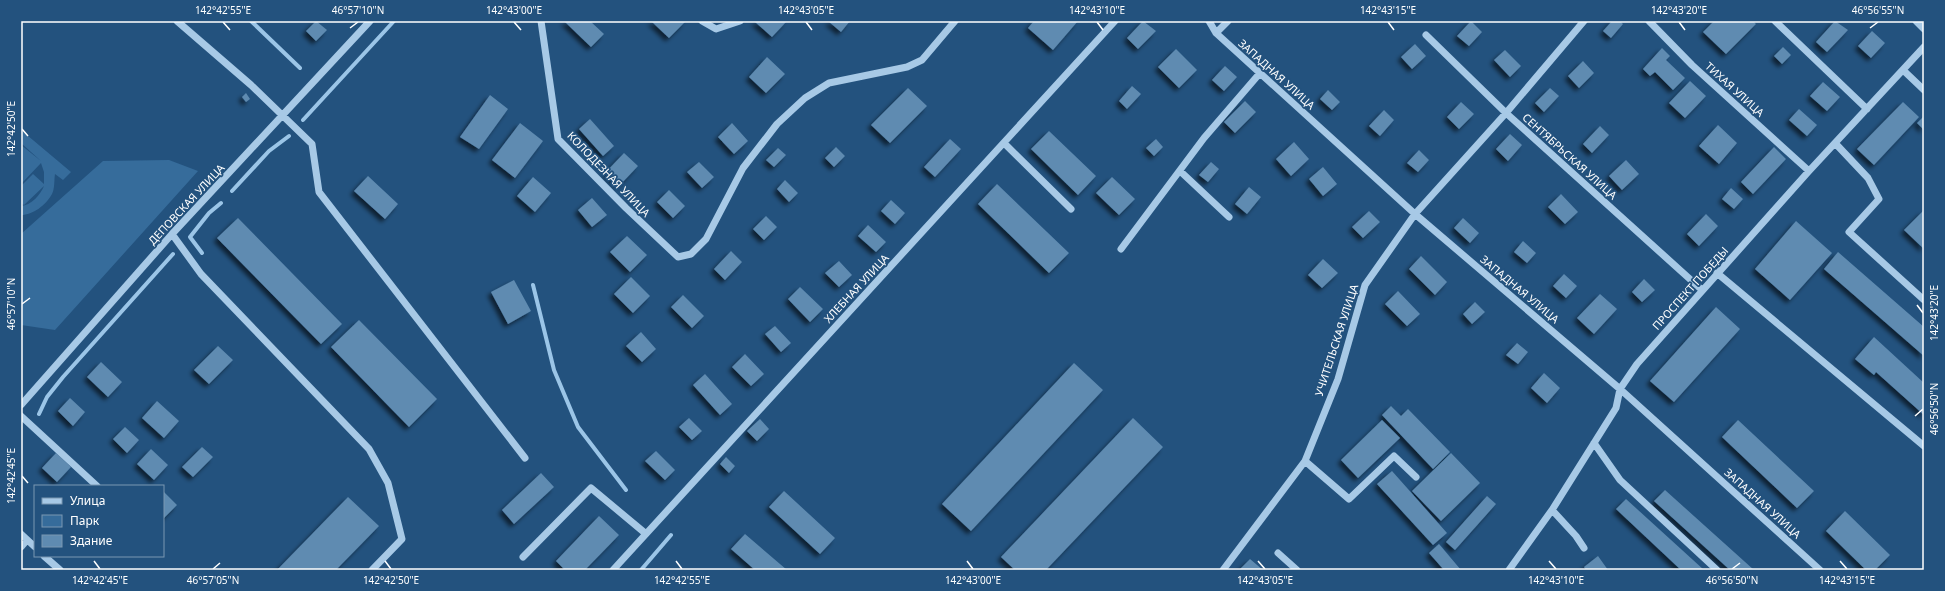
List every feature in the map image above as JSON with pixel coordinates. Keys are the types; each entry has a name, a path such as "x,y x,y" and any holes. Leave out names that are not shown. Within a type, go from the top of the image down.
{"street":[{"path":"177,21 251,85 312,144 319,192 525,458"},
{"name":"ДЕПОВСКАЯ УЛИЦА","path":"21,405 172,234 370,21"},
{"name":"КОЛОДЕЗНАЯ УЛИЦА","path":"541,21 558,139 626,208 678,257 691,254 706,240 743,168 777,124 805,98 829,83 907,67 922,60 955,21"},
{"path":"702,21 716,29 740,21"},
{"name":"ХЛЕБНАЯ УЛИЦА","path":"613,570 645,533 1116,21"},
{"name":"ЗАПАДНАЯ УЛИЦА","path":"1209,21 1216,34 1415,214 1620,389 1820,570"},
{"path":"1216,34 1228,21"},
{"name":"УЧИТЕЛЬСКАЯ УЛИЦА","path":"1223,570 1305,461 1338,379 1365,285 1415,214 1506,113 1584,21"},
{"name":"ТИХАЯ УЛИЦА","path":"1649,21 1692,65 1809,171"},
{"path":"1775,21 1867,109"},
{"path":"1916,21 1924,29"},
{"name":"СЕНТЯБРЬСКАЯ УЛИЦА","path":"1426,35 1506,113 1702,290"},
{"name":"ПРОСПЕКТ ПОБЕДЫ","path":"1511,569 1552,510 1616,408 1620,389 1637,364 1809,171 1924,47"},
{"path":"1903,70 1924,90"},
{"path":"1122,249 1204,138 1260,73"},
{"path":"1004,143 1071,209"},
{"path":"1835,143 1868,178 1879,199 1849,232 1924,300"},
{"path":"1180,171 1229,217"},
{"path":"172,234 201,274 369,449 388,483 402,539 372,570"},
{"path":"1717,273 1924,446"},
{"path":"21,416 96,485"},
{"path":"1594,443 1620,480 1717,570"},
{"path":"1305,461 1349,499 1394,456 1416,477"},
{"path":"523,557 591,488 645,533"},
{"path":"1552,510 1576,536 1584,548"},
{"path":"21,534 34,546"},
{"path":"21,547 27,540"},
{"path":"1278,552 1297,570"},
{"path":"45,557 60,570"}],"green space":[{"path":"21,130 71,172 63,180 55,174 53,192 49,198 39,209 26,215 21,215 21,206 29,204 35,199 44,186 24,205 21,203 21,186 33,174 44,184 44,172 41,163 21,184 21,145 41,161 21,143"},
{"path":"169,160 198,171 55,330 21,325 21,234 103,161"}],"building":[{"path":"316,21 327,30 316,41 306,31"},
{"path":"564,21 590,21 604,34 591,47"},
{"path":"651,21 686,21 669,38"},
{"path":"754,21 787,21 772,37"},
{"path":"828,21 850,21 841,32"},
{"path":"1034,21 1078,21 1053,50 1028,28"},
{"path":"1143,21 1156,31 1138,49 1127,38"},
{"path":"1471,21 1482,32 1469,46 1457,36"},
{"path":"1612,21 1620,21 1623,24 1611,38 1603,31"},
{"path":"1714,21 1753,21 1756,24 1726,54 1703,32"},
{"path":"1835,21 1848,30 1827,52 1816,42"},
{"path":"1872,31 1885,43 1871,58 1858,46"},
{"path":"1415,44 1426,56 1412,69 1401,57"},
{"path":"1783,47 1791,55 1782,64 1774,56"},
{"path":"1662,48 1670,56 1666,60 1685,78 1673,90 1655,72 1650,76 1643,69"},
{"path":"1176,49 1197,70 1179,88 1158,67"},
{"path":"1505,50 1521,66 1510,77 1494,60"},
{"path":"767,57 785,74 766,93 749,77"},
{"path":"1583,61 1594,73 1579,88 1568,76"},
{"path":"1225,66 1237,77 1224,91 1212,80"},
{"path":"1690,81 1706,96 1685,118 1669,103"},
{"path":"1823,82 1840,97 1827,111 1810,96"},
{"path":"1132,86 1141,94 1127,109 1119,101"},
{"path":"908,88 927,106 890,143 871,125"},
{"path":"1550,88 1559,96 1544,112 1535,103"},
{"path":"1328,90 1340,102 1332,110 1320,99"},
{"path":"246,93 250,99 246,102 242,97"},
{"path":"490,95 508,109 479,149 460,137"},
{"path":"1245,101 1256,112 1235,133 1224,122"},
{"path":"1461,102 1474,114 1459,129 1447,117"},
{"path":"1903,102 1919,117 1874,165 1857,149"},
{"path":"1799,109 1817,125 1807,136 1789,120"},
{"path":"1384,110 1394,120 1380,136 1369,126"},
{"path":"1924,116 1924,130 1917,123"},
{"path":"590,119 614,146 603,156 579,129"},
{"path":"520,123 543,141 515,178 492,160"},
{"path":"732,123 748,141 734,154 718,137"},
{"path":"1718,125 1737,143 1719,164 1699,146"},
{"path":"1600,126 1609,135 1592,153 1583,144"},
{"path":"1049,131 1096,176 1078,195 1031,149"},
{"path":"1510,134 1522,145 1508,161 1496,149"},
{"path":"950,139 961,149 935,177 924,167"},
{"path":"1156,139 1163,147 1154,156 1146,148"},
{"path":"1294,142 1309,159 1291,176 1276,159"},
{"path":"836,147 845,156 834,167 825,158"},
{"path":"1774,147 1786,159 1753,194 1741,182"},
{"path":"778,148 786,155 774,167 766,160"},
{"path":"1419,150 1429,160 1418,172 1407,163"},
{"path":"624,153 638,166 620,185 606,172"},
{"path":"1626,160 1639,174 1622,190 1609,176"},
{"path":"699,162 714,177 702,188 687,172"},
{"path":"1211,162 1219,169 1208,182 1199,175"},
{"path":"1323,167 1337,184 1323,196 1309,179"},
{"path":"368,176 398,204 385,219 354,191"},
{"path":"533,177 551,193 535,212 517,196"},
{"path":"1112,177 1135,199 1119,215 1096,193"},
{"path":"785,180 798,193 789,202 777,189"},
{"path":"997,184 1069,253 1049,273 978,204"},
{"path":"1249,187 1261,197 1247,214 1235,204"},
{"path":"1731,188 1743,199 1734,209 1722,199"},
{"path":"669,190 685,206 673,218 657,202"},
{"path":"1561,194 1578,212 1565,224 1548,207"},
{"path":"592,198 607,215 592,227 578,210"},
{"path":"891,200 905,213 895,224 881,211"},
{"path":"1924,210 1924,249 1904,230"},
{"path":"1369,211 1380,222 1363,238 1352,227"},
{"path":"1706,214 1718,226 1699,246 1687,234"},
{"path":"766,216 777,227 764,240 753,229"},
{"path":"238,218 342,324 321,344 217,238"},
{"path":"1463,218 1479,233 1470,243 1454,228"},
{"path":"1796,221 1832,253 1790,300 1755,269"},
{"path":"868,225 886,242 876,252 858,236"},
{"path":"627,236 647,255 630,272 610,252"},
{"path":"1523,241 1536,253 1527,263 1514,252"},
{"path":"731,251 742,262 725,280 714,269"},
{"path":"1838,252 1924,327 1924,356 1824,269"},
{"path":"1421,256 1447,282 1435,295 1409,269"},
{"path":"1323,259 1338,273 1322,288 1308,275"},
{"path":"839,261 852,275 839,287 825,273"},
{"path":"1564,274 1577,286 1566,298 1553,286"},
{"path":"631,277 650,296 633,313 614,294"},
{"path":"1644,279 1655,290 1642,302 1632,292"},
{"path":"514,280 531,311 508,324 491,292"},
{"path":"800,287 823,309 810,322 788,299"},
{"path":"1398,291 1420,314 1407,326 1385,304"},
{"path":"1600,294 1617,309 1594,334 1577,318"},
{"path":"683,295 704,316 692,328 671,307"},
{"path":"1475,302 1485,312 1472,324 1463,314"},
{"path":"1716,307 1740,329 1674,402 1650,381"},
{"path":"359,320 437,399 409,427 331,347"},
{"path":"775,326 791,343 781,352 765,334"},
{"path":"641,332 656,349 642,362 626,346"},
{"path":"1874,337 1924,383 1924,415 1876,372 1874,375 1855,359"},
{"path":"1517,343 1528,352 1518,364 1506,355"},
{"path":"218,346 233,360 209,384 194,370"},
{"path":"745,354 764,374 751,386 732,367"},
{"path":"101,362 122,382 108,397 87,377"},
{"path":"1074,363 1103,390 971,531 942,504"},
{"path":"1544,373 1560,388 1547,403 1531,388"},
{"path":"705,374 732,404 720,415 693,385"},
{"path":"70,398 85,412 73,426 58,411"},
{"path":"157,401 179,421 164,438 142,418"},
{"path":"1391,406 1401,416 1408,409 1450,452 1433,469 1382,415"},
{"path":"689,418 702,431 692,440 679,427"},
{"path":"1133,418 1163,447 1046,570 1015,570 1001,557"},
{"path":"760,419 769,429 757,441 747,431"},
{"path":"1382,420 1400,438 1358,478 1341,460"},
{"path":"1738,420 1814,491 1797,508 1722,437"},
{"path":"125,427 139,440 127,453 113,439"},
{"path":"202,447 213,457 193,477 182,467"},
{"path":"151,449 168,465 154,480 137,464"},
{"path":"656,451 675,470 665,480 645,461"},
{"path":"56,453 71,467 57,482 42,468"},
{"path":"1451,453 1480,483 1441,521 1412,491"},
{"path":"726,457 735,466 729,473 720,464"},
{"path":"1392,471 1447,533 1433,545 1377,484"},
{"path":"541,473 554,487 514,524 502,510"},
{"path":"1665,490 1754,570 1730,570 1654,501"},
{"path":"784,491 835,538 820,554 769,507"},
{"path":"164,492 177,505 164,518"},
{"path":"1487,496 1496,504 1455,550 1446,542"},
{"path":"348,497 379,526 336,570 277,570"},
{"path":"1626,499 1704,570 1681,570 1616,509"},
{"path":"1845,511 1890,555 1875,570 1866,570 1826,531"},
{"path":"599,516 619,535 585,570 565,570 556,561"},
{"path":"745,534 787,570 755,570 731,549"},
{"path":"1439,544 1461,570 1444,570 1429,553"},
{"path":"1598,556 1608,570 1586,570 1584,567"},
{"path":"1250,559 1263,570 1239,570"}],"waterway":[{"path":"251,21 300,68"},
{"path":"303,120 394,21"},
{"path":"232,191 269,151 289,136"},
{"path":"202,253 190,237 209,213 221,203"},
{"path":"39,414 47,397 63,377 173,254"},
{"path":"533,285 554,370 578,427 626,490"},
{"path":"641,570 671,535"}]}
